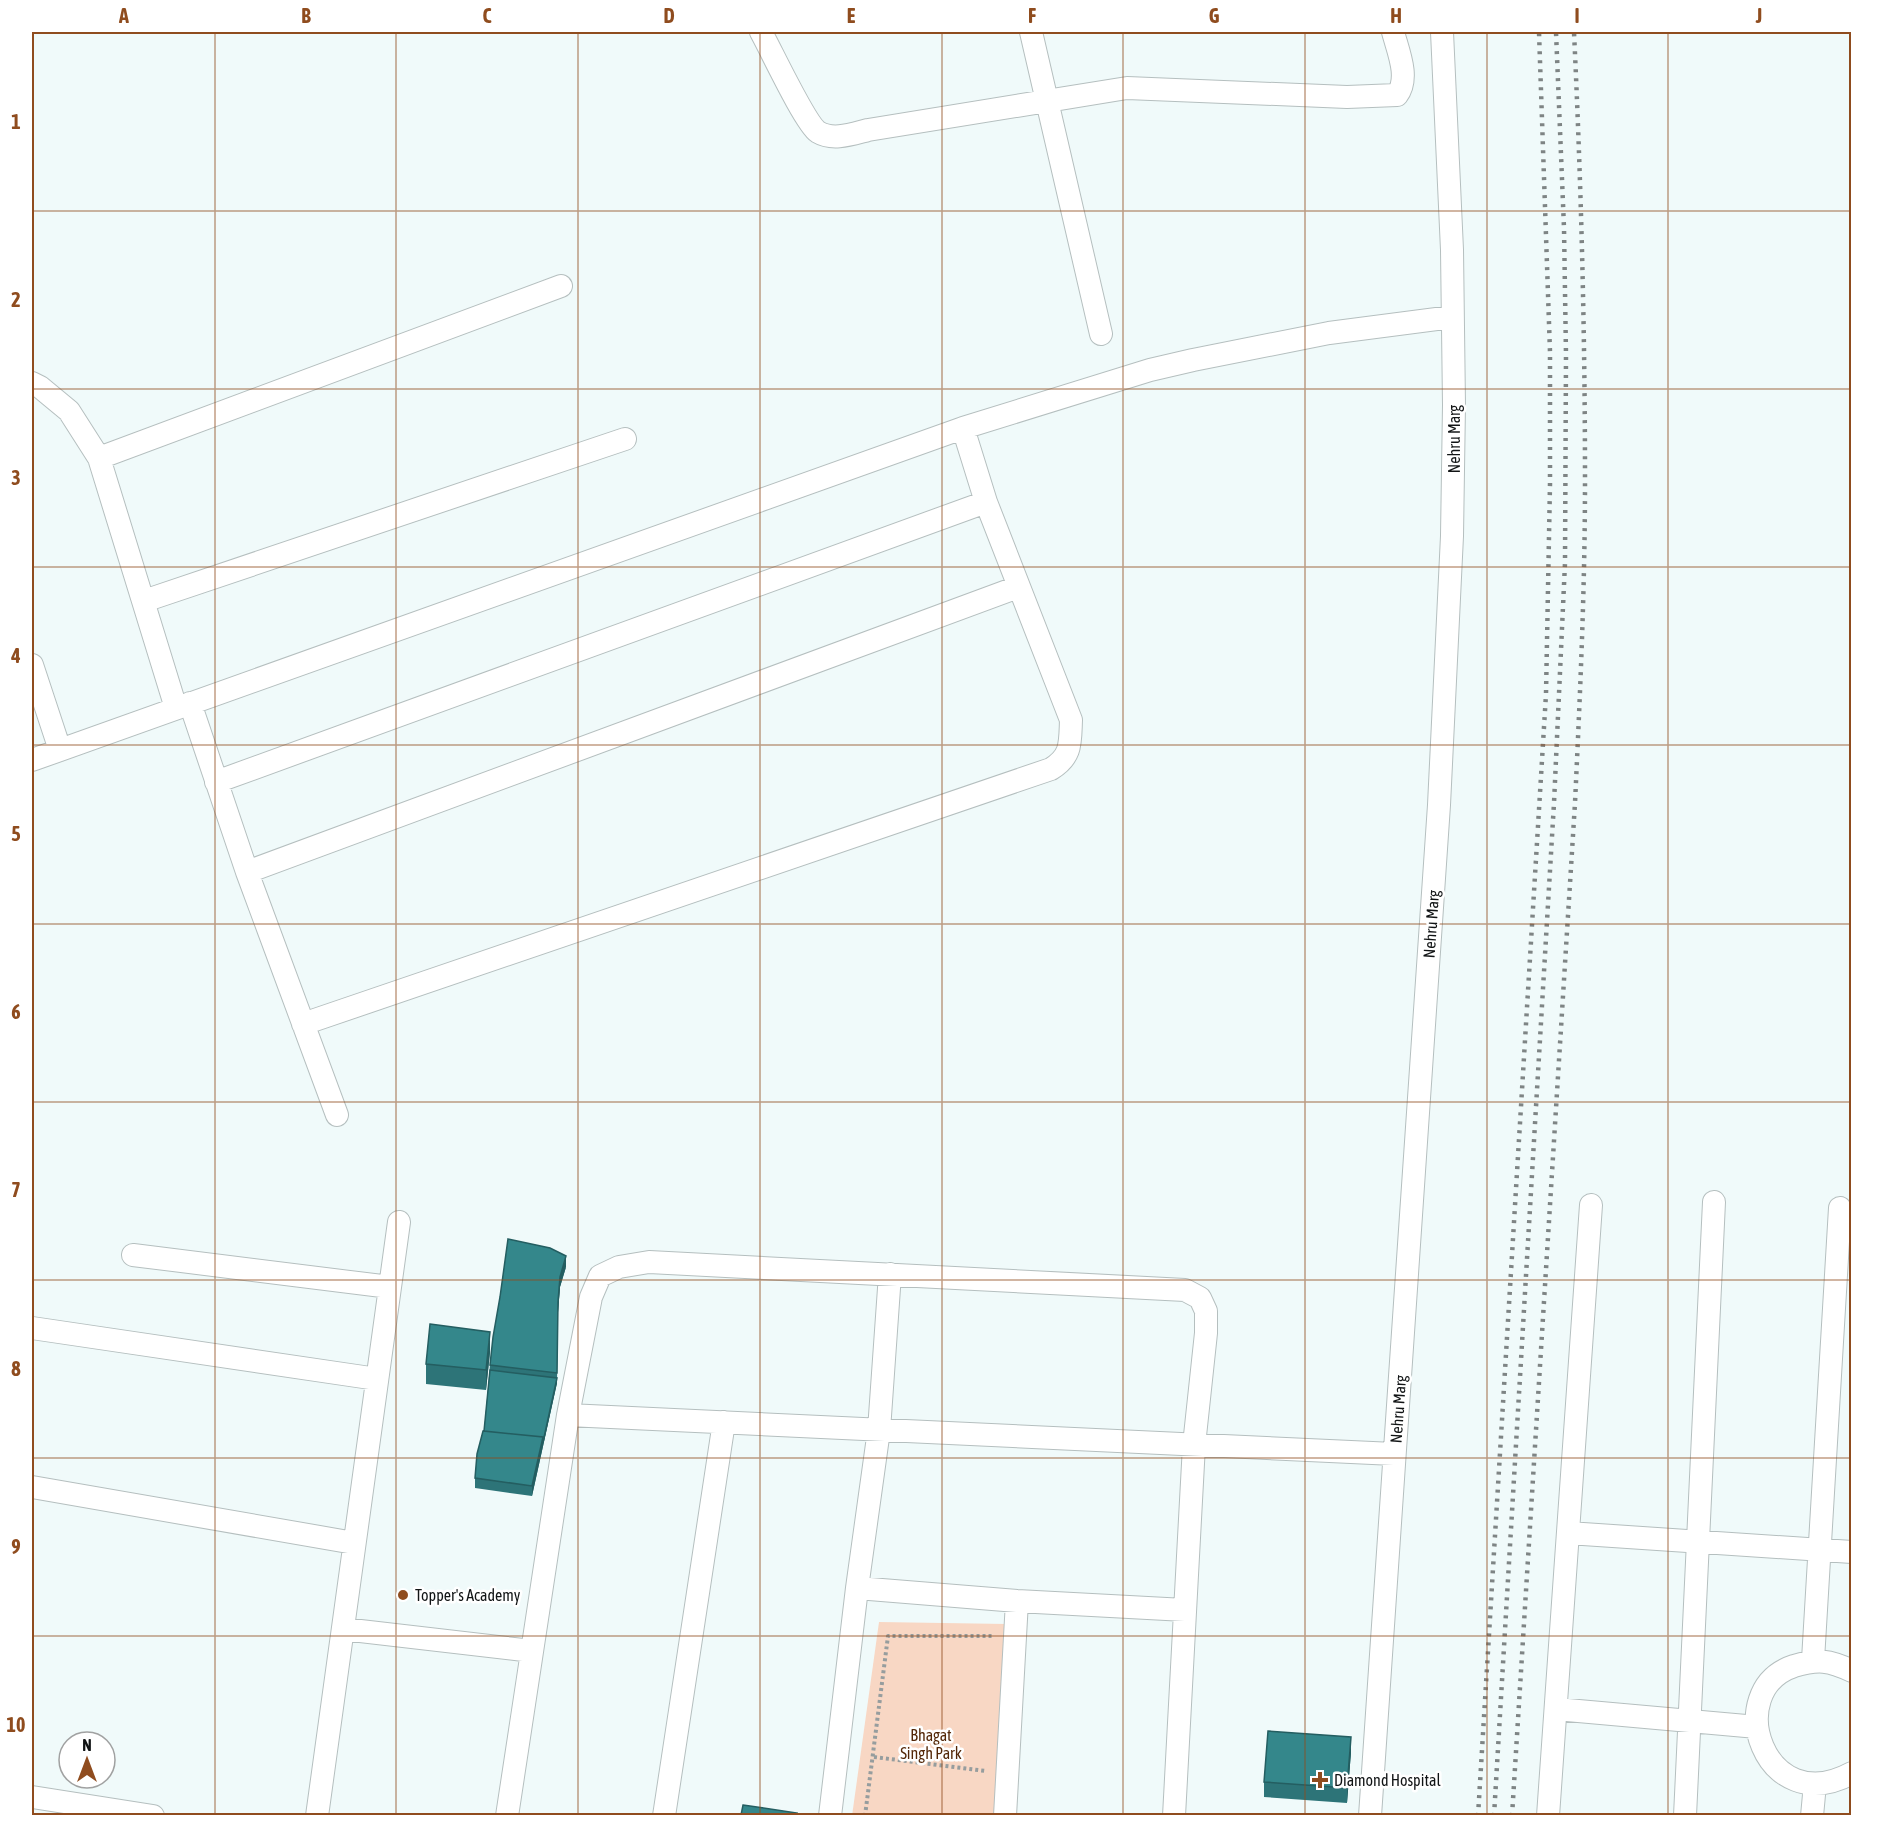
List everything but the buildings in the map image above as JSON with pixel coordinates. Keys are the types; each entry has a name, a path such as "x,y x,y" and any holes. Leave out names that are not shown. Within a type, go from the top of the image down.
{"street":[{"path":"761,32 806,117 817,131 828,136 847,136 868,130 1127,88 1347,97 1397,95 1402,88 1402,71 1394,32"},
{"path":"1031,32 1101,334"},
{"name":"Nehru Marg","path":"1370,1815 1440,784 1453,513 1452,250 1442,32"},
{"path":"99,458 561,286"},
{"path":"32,760 963,428 1139,374 1193,360 1329,333 1452,317"},
{"path":"32,383 69,411 99,458 144,601 183,706 216,782 337,1115"},
{"path":"303,1024 1051,769 1060,763 1068,753 1071,720 986,502 963,428"},
{"path":"144,601 625,439"},
{"path":"216,782 986,502"},
{"path":"248,872 1018,587"},
{"path":"32,665 60,750"},
{"path":"1685,1815 1714,1202"},
{"path":"1548,1815 1591,1205"},
{"path":"1813,1660 1840,1208"},
{"path":"317,1815 399,1222"},
{"path":"134,1255 390,1287"},
{"path":"507,1815 568,1415 591,1297 600,1276 619,1267 649,1262 1185,1290 1200,1298 1206,1311 1206,1333 1194,1445 1174,1815"},
{"path":"830,1815 857,1588 879,1430 890,1274"},
{"path":"32,1328 377,1379"},
{"path":"568,1415 1394,1454"},
{"path":"664,1815 724,1422"},
{"path":"32,1487 354,1543"},
{"path":"1568,1533 1851,1552"},
{"path":"857,1588 1185,1610"},
{"path":"1005,1815 1017,1600"},
{"path":"343,1629 532,1651"},
{"path":"1851,1671 1833,1662 1813,1660 1786,1669 1770,1682 1759,1702 1757,1727 1761,1744 1770,1762 1780,1772 1800,1782 1815,1784 1836,1781 1851,1773"},
{"path":"1556,1709 1757,1727"},
{"path":"1812,1815 1815,1784"},
{"path":"32,1797 153,1815"}],"path":[{"path":"865,1815 888,1636 992,1636 992,1647"},
{"path":"874,1757 986,1771 986,1760"}],"green space":[{"name":"Bhagat Singh Park","path":"879,1622 1007,1624 996,1815 852,1816"}],"railway":[{"path":"1478,1816 1546,694 1550,352 1539,32"},
{"path":"1494,1816 1554,803 1565,563 1564,228 1556,32"},
{"path":"1512,1816 1575,803 1582,642 1585,521 1584,369 1581,200 1574,32"}],"place":[{"name":"Topper's Academy","path":"403,1595"},
{"name":"Diamond Hospital","path":"1320,1780"}]}
